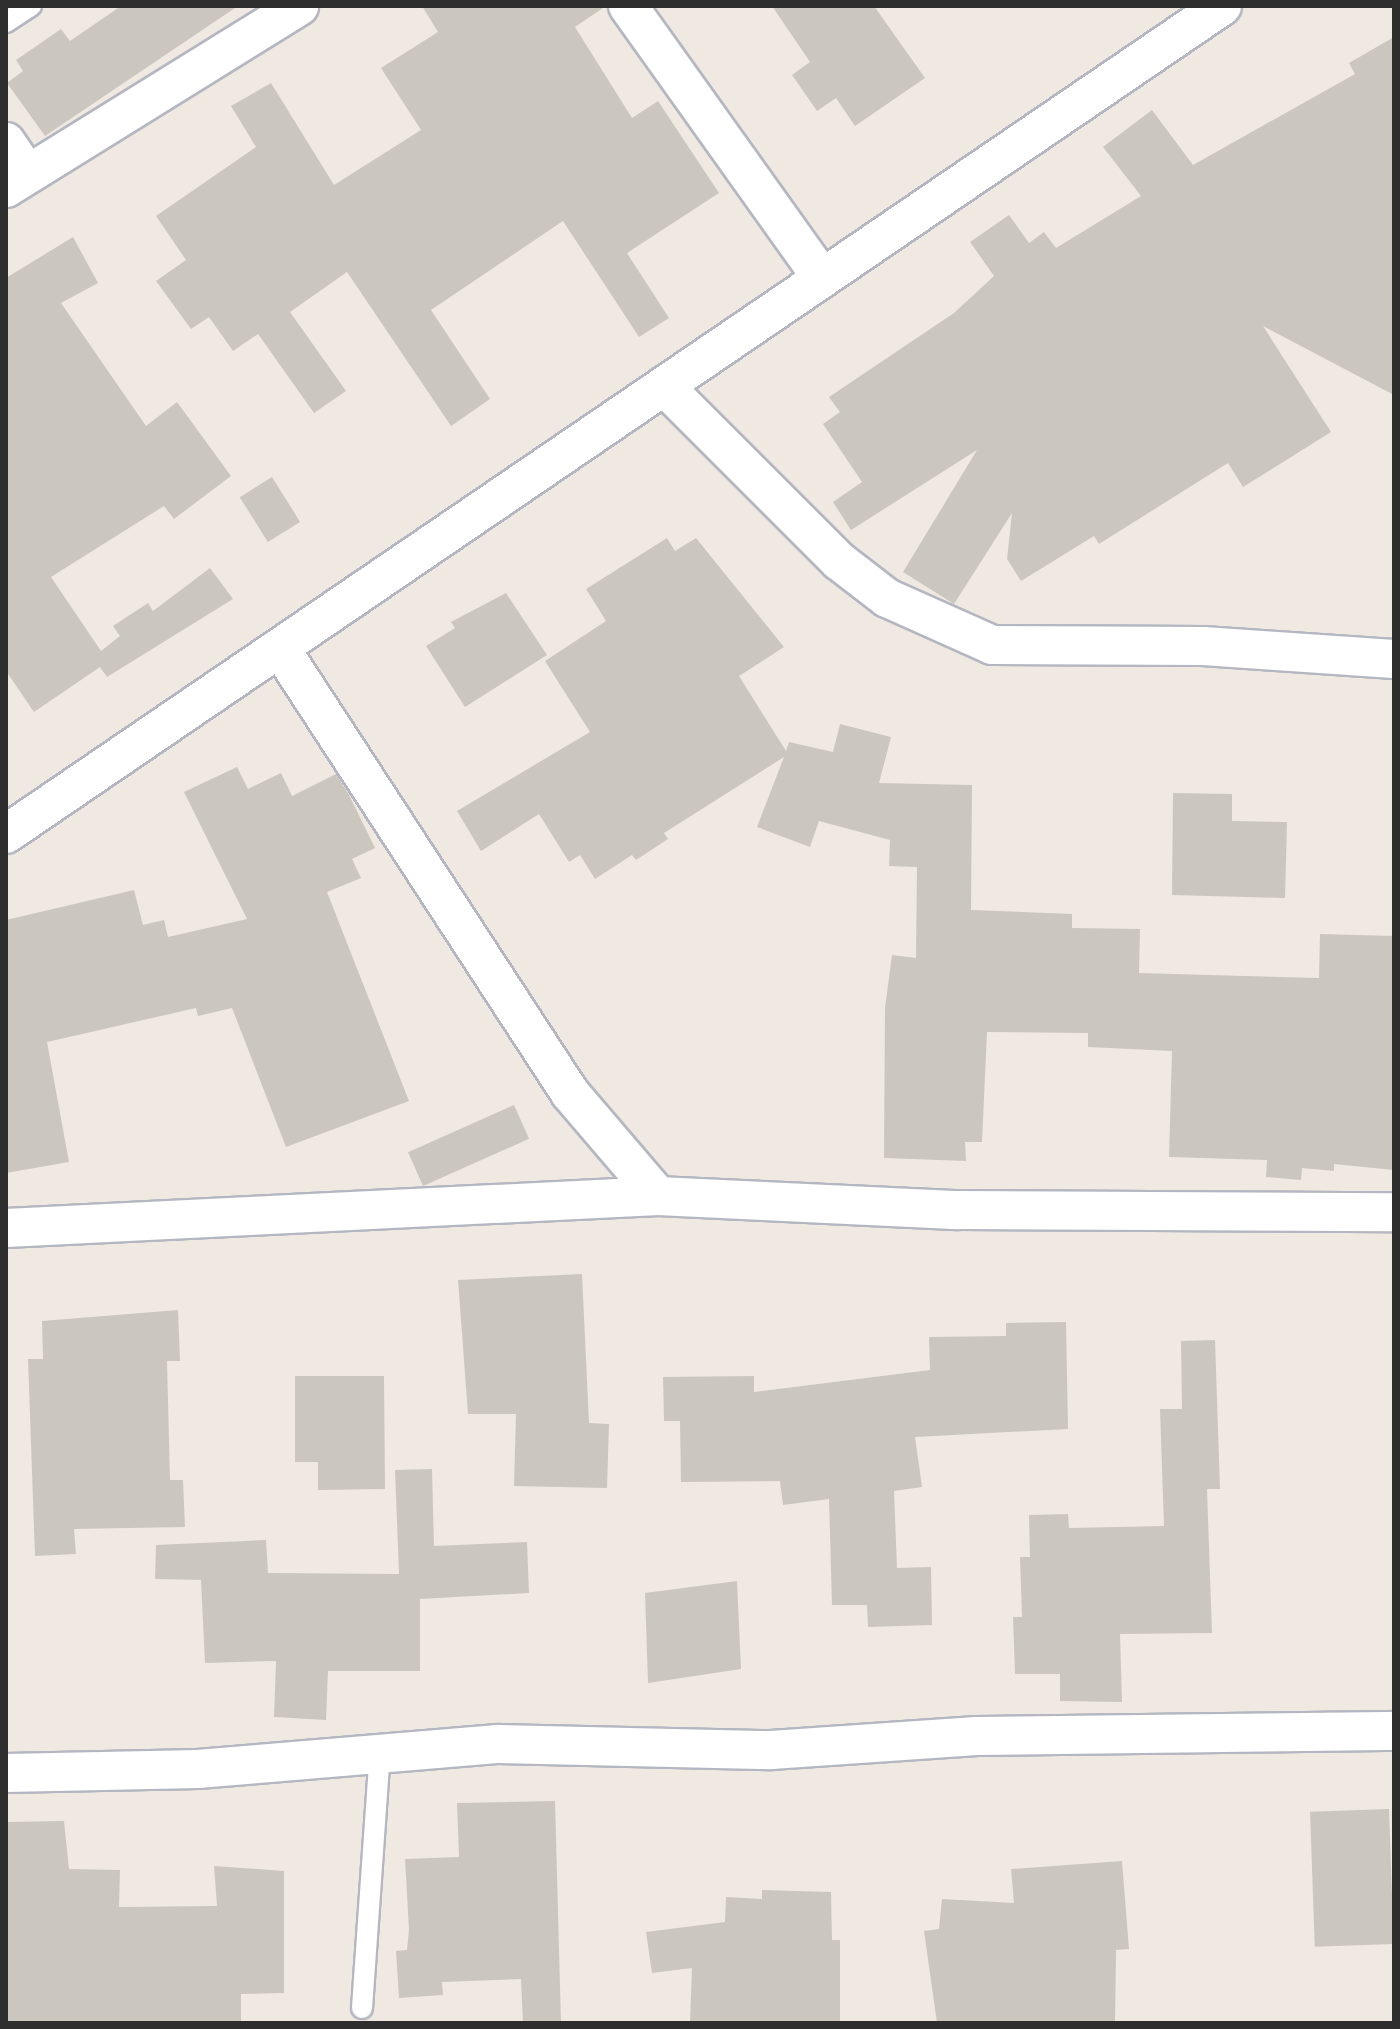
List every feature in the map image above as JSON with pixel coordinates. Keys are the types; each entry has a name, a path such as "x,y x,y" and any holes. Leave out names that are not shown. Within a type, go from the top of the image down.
{"street":[{"path":"6,142 17,181 299,6"},
{"path":"628,6 822,278"},
{"path":"6,834 1222,6"},
{"path":"664,386 839,561 887,598 992,645 1203,646 1394,659"},
{"path":"280,648 570,1093 658,1196"},
{"path":"6,1228 658,1196 959,1210 1394,1212"},
{"path":"6,1773 198,1769 498,1744 771,1750 977,1736 1394,1731"}],"lane":[{"path":"6,22 31,6"},
{"path":"362,2008 380,1753"}],"building":[{"path":"121,6 238,6 45,136 7,83 23,71 16,60 61,29 70,41"},
{"path":"422,6 606,6 575,27 632,118 658,101 719,193 627,253 669,318 639,337 563,221 431,310 490,399 451,426 347,272 290,312 346,391 314,413 258,334 233,351 209,317 191,329 156,281 186,260 156,216 256,147 231,106 271,83 334,185 421,130 381,68 438,32"},
{"path":"772,6 874,6 925,78 855,126 836,98 817,111 792,75 810,62"},
{"path":"1394,37 1394,395 1263,326 1331,432 1243,487 1228,463 1099,544 1094,536 1021,581 1007,559 1012,513 954,604 903,572 977,450 851,530 833,502 862,482 823,424 840,412 829,397 954,313 994,276 970,242 1009,215 1029,243 1044,232 1056,248 1141,196 1103,147 1152,110 1193,165 1355,74 1349,63"},
{"path":"73,237 98,283 61,303 146,426 177,402 231,476 174,519 164,506 51,577 101,651 120,636 113,626 148,603 153,611 210,568 233,599 107,677 100,667 34,712 6,671 6,278"},
{"path":"272,477 300,522 268,542 240,497"},
{"path":"667,538 675,551 696,538 784,647 739,676 786,751 789,742 833,752 840,724 891,737 879,783 972,785 971,910 1072,914 1072,928 1140,929 1139,973 1319,978 1320,934 1394,936 1394,1170 1334,1164 1334,1171 1302,1168 1301,1180 1266,1177 1267,1160 1169,1157 1172,1051 1088,1047 1088,1033 987,1032 982,1142 965,1142 966,1161 884,1158 885,1008 892,955 916,958 917,867 889,866 890,840 819,821 810,847 757,827 784,757 664,833 668,839 636,860 632,855 595,879 580,855 569,862 539,814 481,851 457,811 590,732 545,661 606,621 586,589"},
{"path":"506,593 547,655 465,707 426,646 455,628 451,622"},
{"path":"237,767 248,789 281,773 292,796 336,774 348,793 375,848 352,859 361,878 327,892 409,1101 286,1147 232,1008 198,1016 196,1008 47,1042 69,1162 6,1173 6,920 134,890 143,925 164,920 168,937 247,919 184,792"},
{"path":"1173,793 1232,794 1232,821 1287,822 1285,898 1172,895"},
{"path":"514,1105 529,1139 423,1186 408,1152"},
{"path":"582,1274 589,1423 609,1424 607,1488 514,1486 516,1414 468,1414 458,1280"},
{"path":"178,1310 180,1361 167,1361 170,1480 183,1480 185,1527 74,1529 76,1554 35,1556 28,1359 43,1359 42,1321"},
{"path":"1066,1322 1068,1429 915,1437 922,1487 894,1491 897,1568 931,1567 932,1625 868,1627 867,1605 832,1605 829,1499 783,1505 780,1481 681,1482 680,1421 664,1421 663,1377 754,1376 754,1392 930,1370 929,1337 1006,1336 1006,1323"},
{"path":"1215,1340 1220,1489 1207,1489 1212,1633 1120,1634 1122,1702 1060,1701 1060,1674 1015,1674 1013,1617 1022,1617 1020,1557 1030,1557 1029,1515 1068,1514 1069,1528 1164,1526 1160,1409 1182,1409 1181,1341"},
{"path":"295,1376 384,1376 385,1489 318,1490 318,1462 295,1462"},
{"path":"432,1469 434,1546 527,1542 529,1593 420,1599 420,1671 328,1671 326,1720 274,1717 276,1661 205,1663 201,1580 155,1579 156,1545 266,1540 268,1573 399,1574 395,1470"},
{"path":"737,1581 741,1669 648,1683 645,1593"},
{"path":"555,1801 561,2023 523,2023 521,1979 442,1982 443,1995 399,1998 396,1951 407,1950 409,1930 405,1859 459,1857 457,1803"},
{"path":"1389,1809 1394,1944 1315,1947 1310,1812"},
{"path":"64,1821 69,1869 120,1870 119,1907 217,1906 214,1866 284,1871 284,1993 241,1994 241,2023 6,2023 6,1822"},
{"path":"1122,1861 1129,1949 1116,1950 1115,2023 937,2023 924,1931 939,1929 942,1899 1014,1903 1011,1869"},
{"path":"762,1890 831,1892 832,1940 840,1940 840,2023 690,2023 692,1968 652,1973 646,1932 725,1922 726,1897 762,1899"}]}
